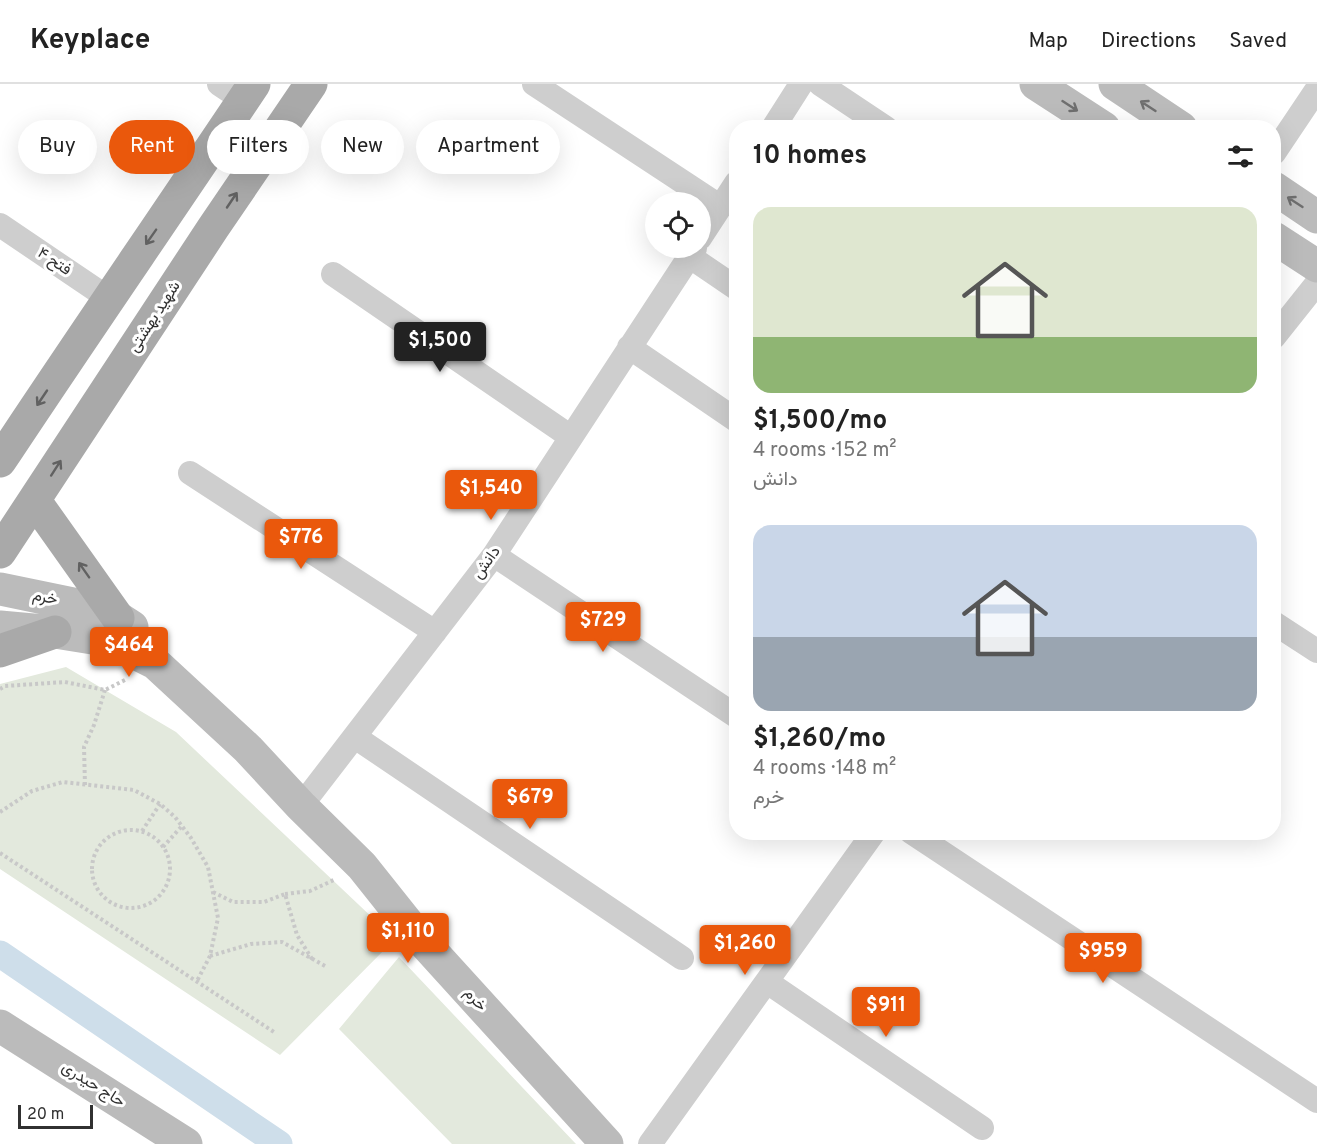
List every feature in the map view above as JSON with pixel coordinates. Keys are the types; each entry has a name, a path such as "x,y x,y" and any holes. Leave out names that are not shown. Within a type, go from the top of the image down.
{"main road":[{"name":"شهید بهشتی","path":"0,552 213,228 311,84"},
{"path":"0,460 108,298 176,202 239,90"},
{"path":"176,202 213,228"},
{"path":"34,501 118,618"},
{"path":"0,651 55,632"}],"street":[{"path":"534,84 721,207"},
{"path":"778,120 801,84"},
{"path":"820,84 874,120"},
{"path":"1036,84 1092,120"},
{"path":"1115,84 1170,120"},
{"path":"1281,143 1317,89"},
{"path":"1281,193 1317,217"},
{"name":"دانش","path":"711,222 729,194"},
{"name":"فتح ۴","path":"0,225 108,298"},
{"path":"1281,243 1317,266"},
{"name":"دانش","path":"301,806 494,555 688,258"},
{"path":"706,258 729,281"},
{"path":"333,274 571,437"},
{"path":"1281,328 1317,283"},
{"path":"629,347 729,415"},
{"path":"190,473 435,632"},
{"path":"494,555 729,711"},
{"name":"خرم","path":"0,589 97,609 118,618 169,655 248,749 301,806 363,866 417,935 607,1144"},
{"name":"خرم","path":"0,627 55,632 111,641 156,663 248,749"},
{"path":"1281,628 1317,651"},
{"path":"355,737 682,958"},
{"path":"650,1144 868,840"},
{"path":"924,840 1317,1101"},
{"path":"767,982 982,1128"},
{"name":"حاج حیدری","path":"0,1026 186,1144"}],"path":[{"path":"0,689 4,686 65,682 105,690 84,747 85,785"},
{"path":"0,812 32,791 63,782 134,790 160,804 176,817 208,867 218,918 210,956 197,981"},
{"path":"142,831 160,804"},
{"path":"163,847 182,826"},
{"path":"142,831 154,837 163,847 170,871 167,883 152,902 140,907 128,908 116,905 96,888 92,875 92,862 105,839 116,832 142,831"},
{"path":"0,853 274,1032"},
{"path":"213,892 233,902 264,902 285,894 310,891 363,866"},
{"path":"285,894 297,935 312,959"},
{"path":"210,956 251,944 282,942 327,967"}],"shaded area":[{"path":"66,667 176,732 395,939 280,1055 0,869 0,684"},
{"path":"399,957 576,1144 452,1144 339,1029"}],"waterway":[{"path":"0,954 279,1144"}]}
